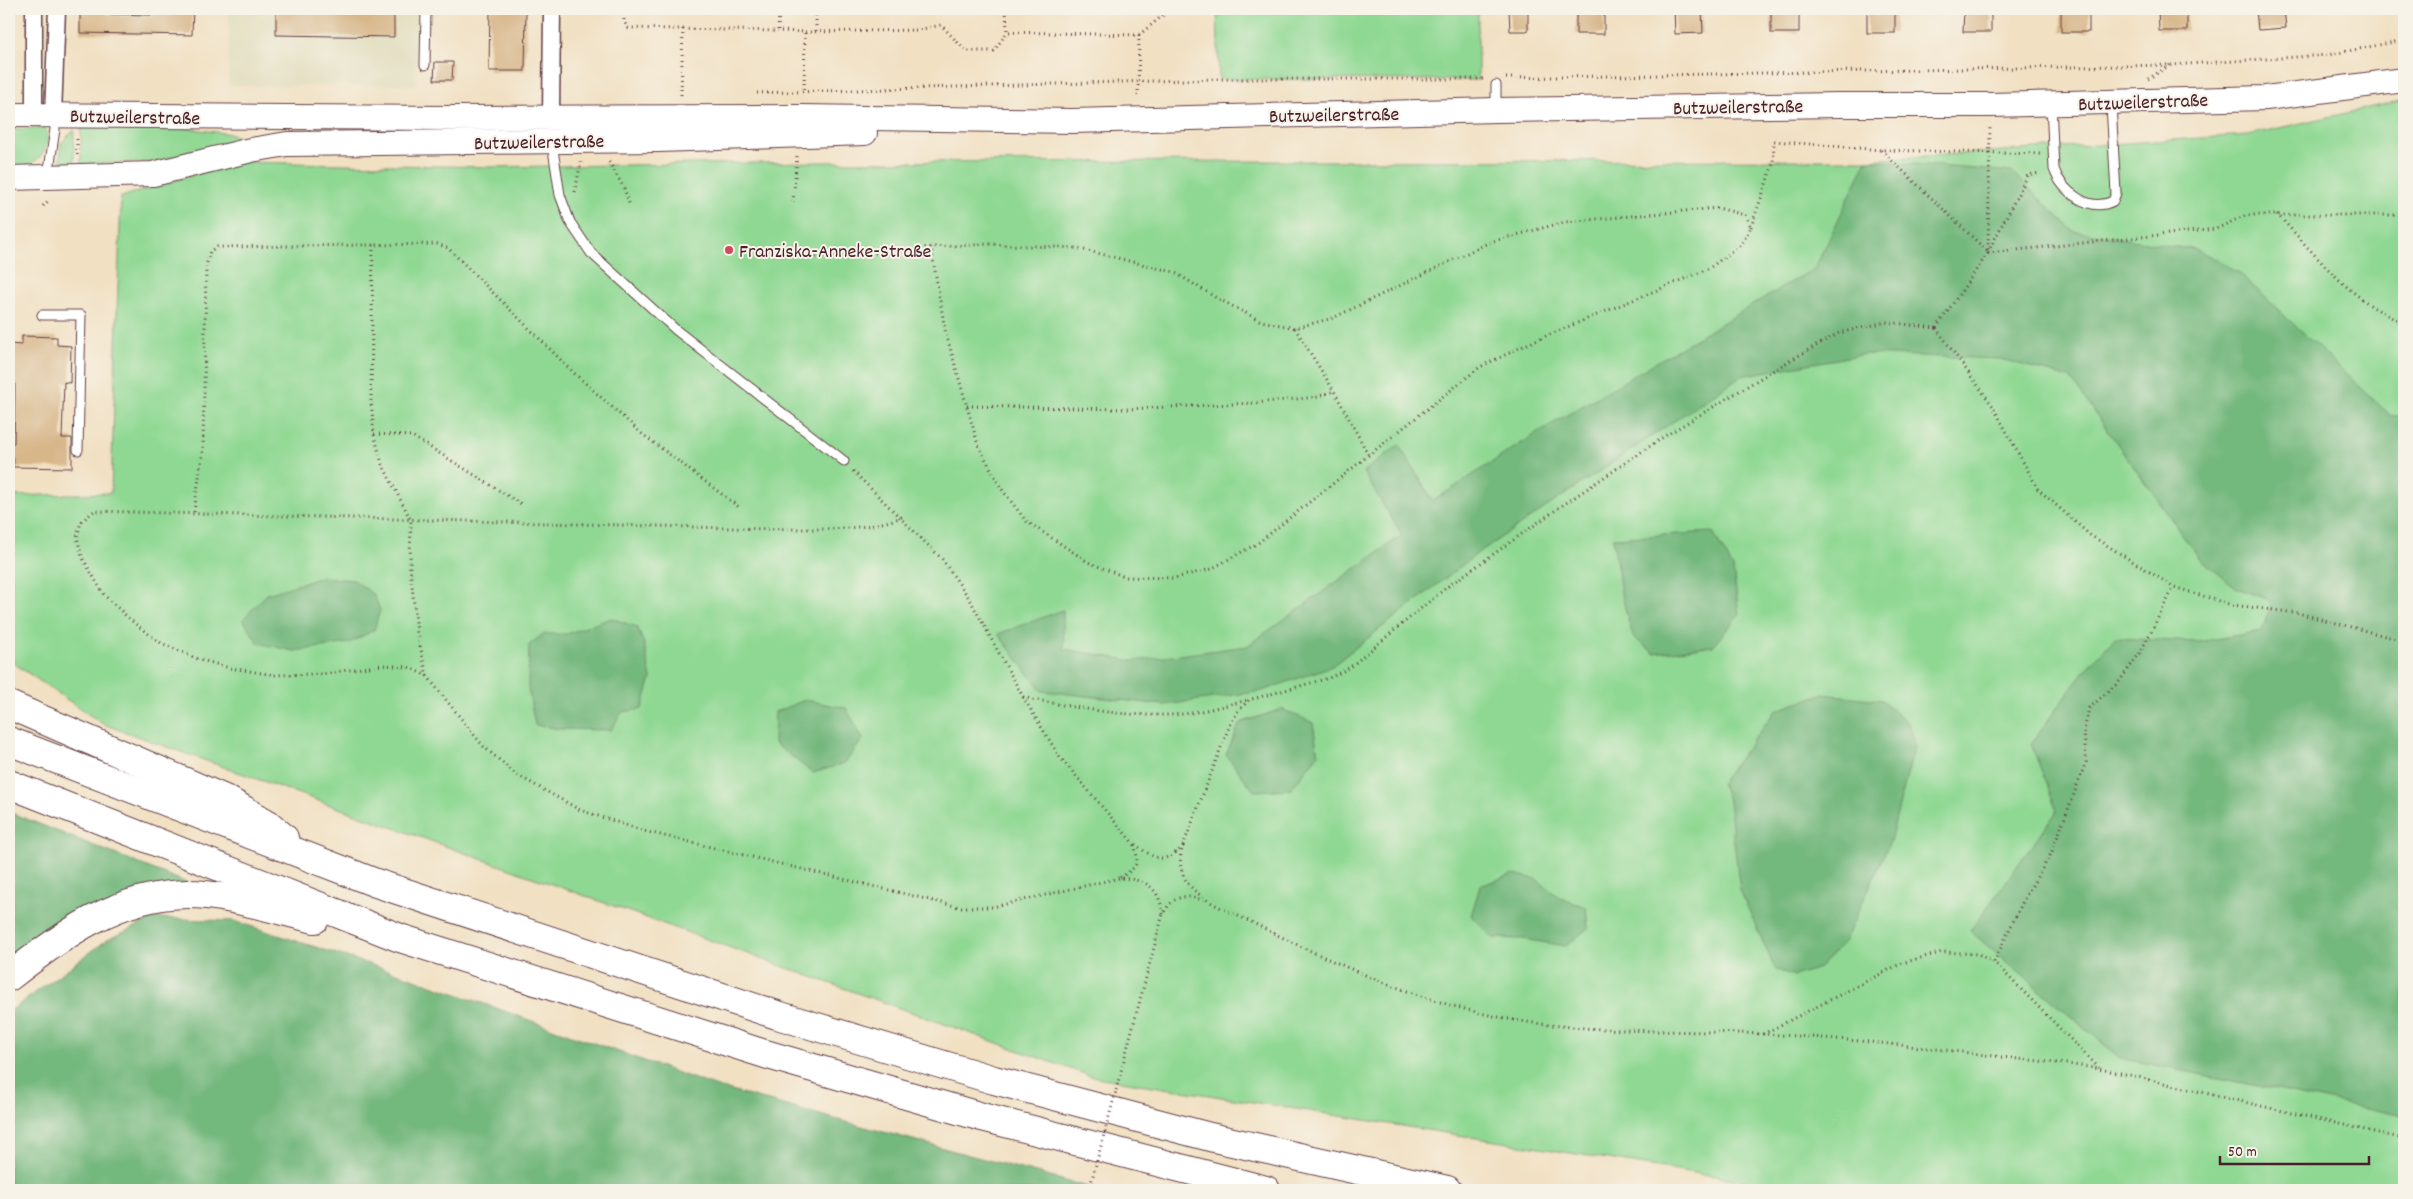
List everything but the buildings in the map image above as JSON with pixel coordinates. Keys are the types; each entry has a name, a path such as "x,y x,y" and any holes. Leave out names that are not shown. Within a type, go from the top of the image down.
{"highway":[{"path":"9,687 81,737"},
{"path":"9,705 227,800 268,824 304,856"},
{"path":"9,741 376,883 572,949 778,1015 994,1080 1210,1137 1447,1190"},
{"path":"9,784 400,938 765,1054 1000,1122 1266,1190"},
{"path":"9,977 58,939 94,918 148,898 188,894 224,899 400,938"}],"main road":[{"name":"Butzweilerstraße","path":"9,115 44,114 552,129 800,126 1496,110 1839,105 1990,105 2266,98 2404,80"},
{"name":"Butzweilerstraße","path":"9,178 154,174 252,150 287,144 552,129"}],"street":[{"path":"34,9 44,114"},
{"path":"44,114 57,9"},
{"path":"552,9 552,129"}],"lane":[{"path":"425,65 426,9"},
{"path":"1496,110 1497,82"},
{"path":"2051,104 2055,171 2067,190 2081,200 2094,205 2105,205 2113,201 2116,193 2111,102"},
{"path":"44,114 55,128 48,177"},
{"path":"552,129 560,195 570,222 591,253 676,330 844,462"},
{"path":"42,315 81,315 78,450"}],"path":[{"path":"624,9 624,22 628,28 816,32 918,30 941,25 966,51 994,51 1007,32 1006,9"},
{"path":"778,31 779,9"},
{"path":"816,9 816,32"},
{"path":"1007,32 1139,35 1167,12 1167,9"},
{"path":"681,95 684,29"},
{"path":"793,202 804,92 805,32"},
{"path":"1139,35 1136,83 1139,119"},
{"path":"1497,82 2171,65 2328,55 2404,40"},
{"path":"1136,83 1219,79 1488,79"},
{"path":"1988,253 1990,105"},
{"path":"931,247 945,330 978,445 1001,488 1026,521 1088,562 1125,577 1175,578 1211,569 1258,543 1480,367 1536,340 1708,269 1741,245 1751,227 1773,164 1774,141 1881,150 2053,155"},
{"path":"1881,150 1988,253 2216,229 2246,215 2404,215"},
{"path":"570,222 582,160"},
{"path":"608,160 624,188 630,206"},
{"path":"1936,328 1988,253 2028,176 2055,171"},
{"path":"811,259 821,255 838,257 931,247 988,244 1076,248 1125,258 1174,272 1215,297 1261,321 1295,328 1333,318 1490,242 1565,222 1718,208 1745,215 1751,227"},
{"path":"2277,214 2349,291 2379,312 2404,323"},
{"path":"373,244 371,400 374,434 382,464 412,520 410,567 417,632 427,676 483,746 517,775 580,810 644,831 959,907 993,908 1119,878 1131,872 1137,864 1137,854 1132,843 1059,756 1023,697 969,598 942,559 902,517 844,462"},
{"path":"194,512 203,450 206,266 210,251 217,247 373,244 437,244 448,248 576,374 641,433 740,508"},
{"path":"1023,697 1076,708 1119,714 1168,715 1249,700 1329,678 1349,668 1447,587 1665,436 1839,333 1886,322 1936,328 1992,405 2038,489 2090,535 2174,586 2232,605 2298,613 2404,641"},
{"path":"1295,328 1334,390 1368,454"},
{"path":"967,406 1136,409 1255,403 1317,396 1334,390"},
{"path":"374,434 412,436 521,504"},
{"path":"427,676 408,667 382,665 322,674 274,675 230,668 198,659 161,643 134,623 104,595 82,557 77,537 81,522 94,511 194,512 412,520 778,529 852,528 886,523 902,517"},
{"path":"1994,962 2025,897 2051,854 2086,762 2084,730 2089,708 2118,683 2140,653 2174,586"},
{"path":"1212,903 1194,890 1183,877 1179,857 1229,727 1238,711 1249,700"},
{"path":"1132,843 1155,858 1166,859 1173,856 1183,846"},
{"path":"1119,878 1136,879 1150,886 1161,901 1163,914"},
{"path":"1089,1190 1163,914 1168,904 1179,896 1194,897 1212,903 1306,949 1376,980 1466,1009 1534,1023 1644,1031 1762,1034 1924,1047 2100,1069 2404,1139"},
{"path":"1762,1034 1902,963 1943,952 1978,954 1994,962 2100,1069"}],"shaded area":[{"path":"229,9 418,9 416,85 228,86"}],"green space":[{"path":"1217,9 1478,9 1478,80 1219,79"},
{"path":"2404,100 2404,1190 1801,1190 1090,1076 103,724 9,660 9,496 111,493 121,197 236,162 491,167 820,162 1867,160 2248,135"},
{"path":"81,127 177,127 232,134 238,137 231,142 155,162 81,164"},
{"path":"45,128 48,139 47,145 36,161 25,166 9,166 9,129"},
{"path":"74,130 74,164 60,164 61,143"},
{"path":"1867,160 2012,172 2073,231 2198,250 2237,271 2391,416 2404,416 2404,1116 2120,1058 1970,931 2057,811 2031,744 2083,672 2115,638 2198,642 2262,631 2272,601 2237,588 2200,559 2070,378 2001,359 1864,354 1741,376 1478,553 1332,666 1262,691 1164,705 1042,691 998,634 1063,610 1064,649 1134,661 1247,646 1402,535 1363,472 1399,445 1433,501 1540,431 1815,268"},
{"path":"1713,532 1733,568 1739,615 1713,646 1654,653 1633,637 1621,593 1613,538"},
{"path":"322,577 354,580 374,595 380,610 374,630 349,643 294,651 258,643 243,619 267,594"},
{"path":"611,618 637,627 644,644 651,678 642,709 622,712 611,730 562,729 535,725 528,688 529,645 543,634 567,634"},
{"path":"1822,694 1882,700 1908,723 1915,745 1890,841 1845,941 1819,968 1794,976 1775,969 1740,890 1729,802 1721,783 1775,711"},
{"path":"805,700 846,708 863,739 845,763 813,773 774,743 775,712"},
{"path":"1282,709 1313,723 1318,755 1291,789 1254,791 1226,755 1240,723"},
{"path":"9,812 190,884 9,965"},
{"path":"1513,874 1536,879 1560,898 1586,907 1588,928 1566,946 1523,939 1493,938 1471,916 1480,886"},
{"path":"154,918 234,921 409,977 720,1088 1099,1190 9,1190 9,1012 107,940"}],"place":[{"name":"Franziska-Anneke-Straße","path":"729,250"}]}
